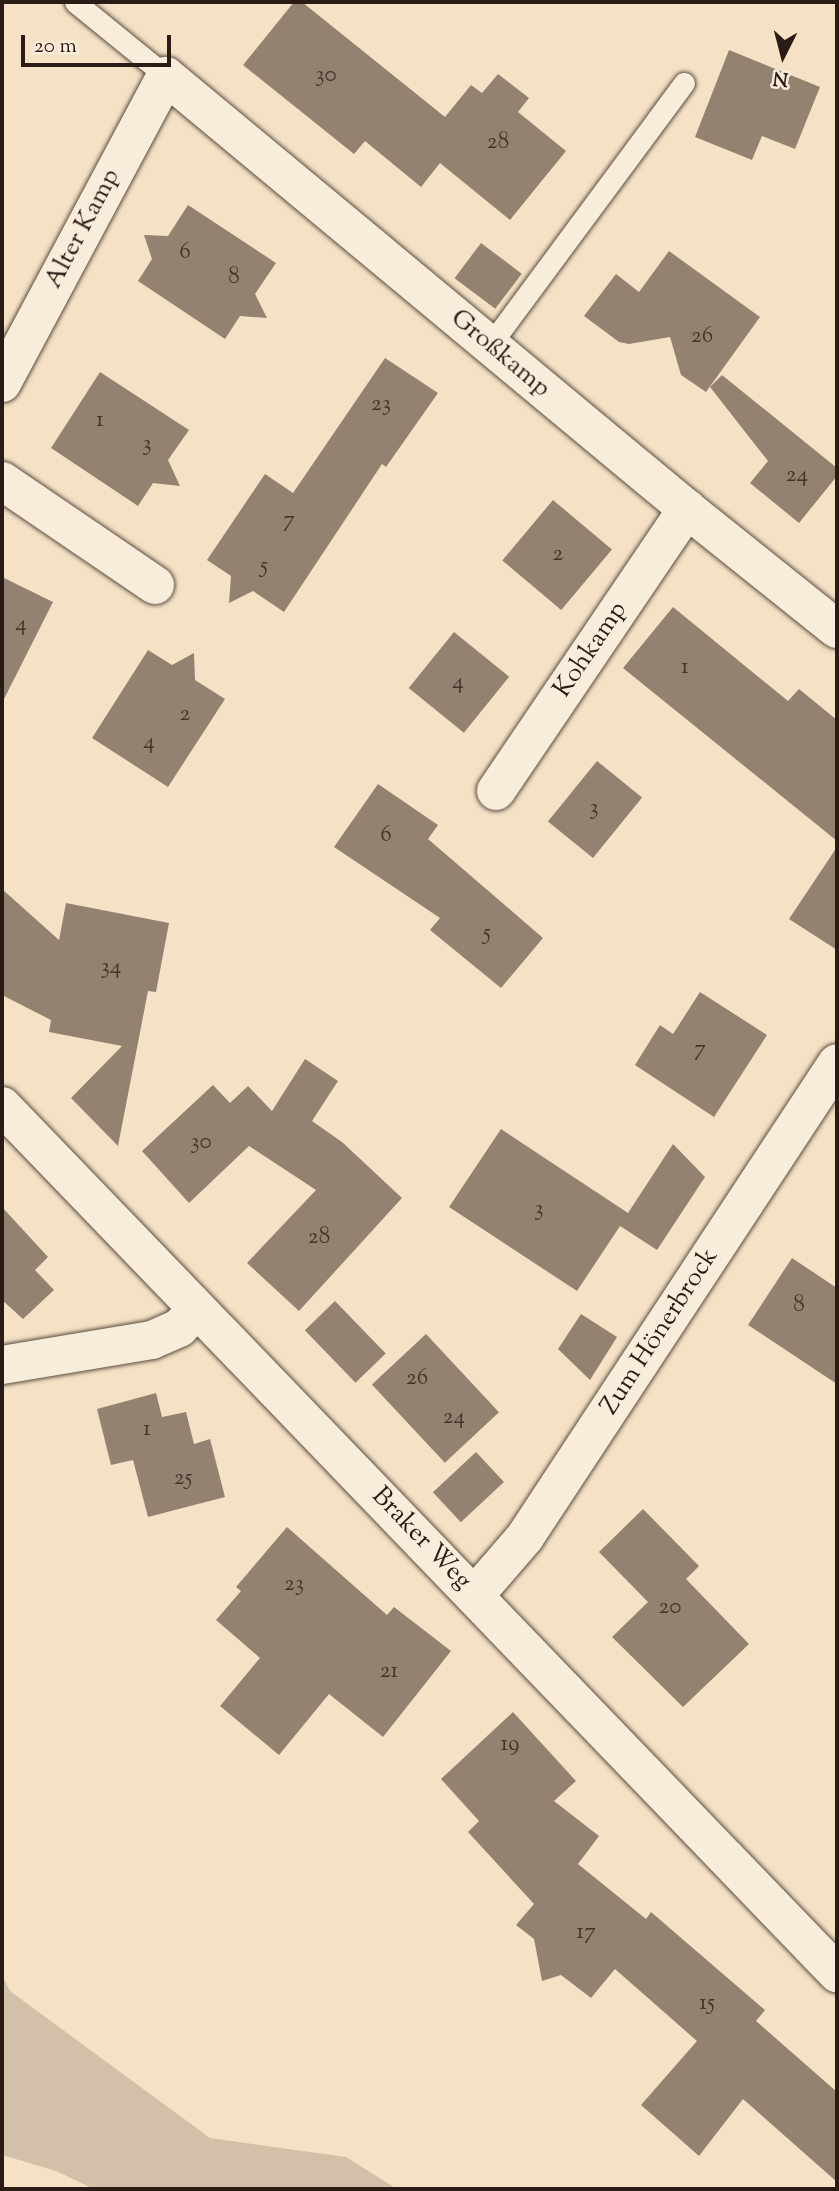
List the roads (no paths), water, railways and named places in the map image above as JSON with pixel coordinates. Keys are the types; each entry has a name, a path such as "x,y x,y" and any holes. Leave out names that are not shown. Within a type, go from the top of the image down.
{"street":[{"name":"Großkamp","path":"166,76 687,509 837,629"},
{"name":"Alter Kamp","path":"2,383 166,76"},
{"path":"2,481 155,585"},
{"name":"Kohkamp","path":"496,791 687,509"},
{"name":"Zum Hönerbrock","path":"475,1595 525,1537 837,1063"},
{"name":"Braker Weg","path":"2,1107 837,1973"},
{"path":"2,1365 152,1340 179,1328 197,1310"}],"lane":[{"path":"75,2 166,76"},
{"path":"490,345 684,83"}]}
